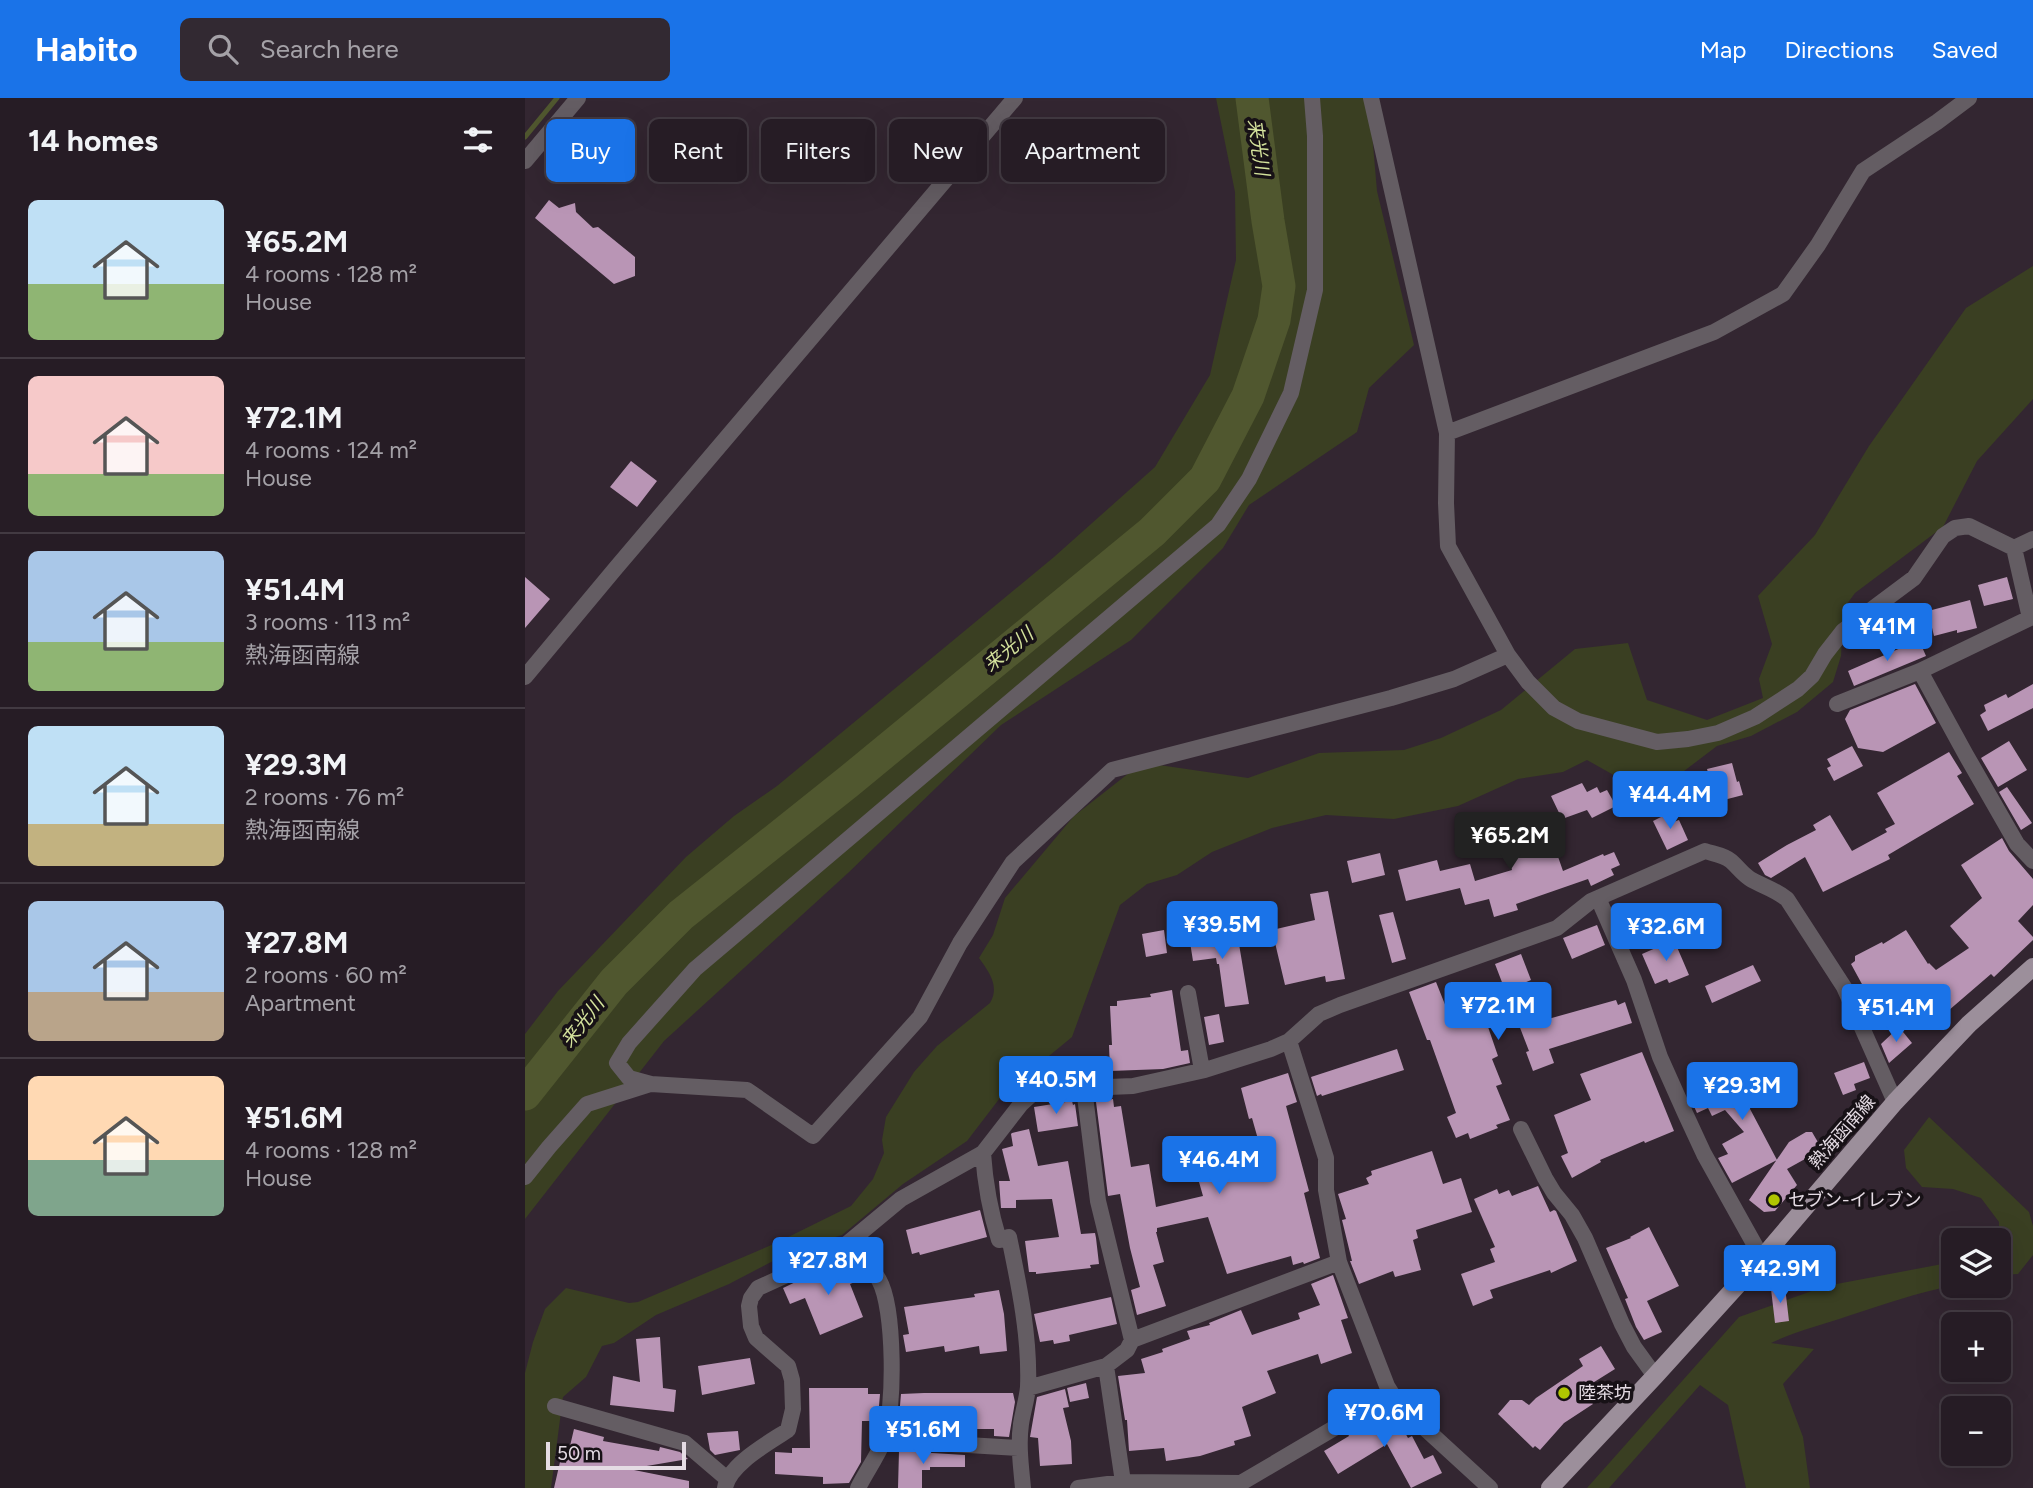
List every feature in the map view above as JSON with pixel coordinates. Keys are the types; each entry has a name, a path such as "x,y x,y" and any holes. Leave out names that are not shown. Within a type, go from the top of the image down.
{"main road":[{"name":"熱海函南線","path":"1550,1488 1762,1258 1895,1102 1969,1024 2033,967"}],"street":[{"path":"525,161 578,98"},
{"path":"525,677 1015,98"},
{"path":"1312,98 1315,136 1315,290 1290,393 1249,479 1218,525 695,969 629,1043 617,1063 629,1078 652,1084 747,1090 813,1136 920,1017 960,943 1013,862 1112,770 1391,698 1454,679 1508,655"},
{"path":"1371,98 1447,433 1448,546 1508,655 1528,682 1554,708 1578,721 1657,742 1718,733 1755,717 1812,677 1843,631 1914,578 1943,536 1955,528 1969,526 2014,548"},
{"path":"1447,433 1714,332 1783,294 1818,245 1863,171 1969,98"},
{"path":"2014,548 2033,539"},
{"path":"1837,704 1920,671 2029,618 2014,548"},
{"path":"1920,671 2017,844 2033,861"},
{"path":"555,1406 685,1443 725,1483 755,1452 788,1430 793,1409 792,1380 788,1366 756,1338 751,1326 749,1306 758,1288 814,1262 848,1242 901,1199 983,1153 1021,1104 1033,1093 1044,1088 1133,1086 1202,1070 1271,1049 1289,1041 1319,1014 1557,929 1591,901 1705,851 1723,856 1753,880 1787,898 1844,987 1895,1102"},
{"path":"1598,898 1634,980 1660,1057 1685,1113 1762,1258"},
{"path":"1188,993 1202,1070"},
{"path":"1289,1041 1326,1158 1326,1189 1339,1262 1392,1394 1417,1421 1490,1488"},
{"path":"525,1177 587,1104 652,1084"},
{"path":"1028,1388 1106,1366 1127,1350 1132,1340 1098,1201 1084,1088"},
{"path":"1521,1129 1553,1193 1573,1215 1622,1324 1634,1347 1655,1376"},
{"path":"983,1153 990,1211 999,1240 1009,1237 1020,1287 1028,1388 1019,1448 1023,1488"},
{"path":"848,1242 880,1281 891,1332 892,1353 890,1407 884,1440 858,1488"},
{"path":"1132,1340 1339,1262"},
{"path":"1106,1366 1123,1482"},
{"path":"1078,1488 1123,1482 1179,1485 1241,1483 1392,1394"},
{"path":"884,1440 1019,1448"}],"green space":[{"path":"1216,98 1369,98 1377,191 1414,345 1369,388 1357,432 1249,505 1223,548 1131,640 1001,725 848,873 664,1041 525,1219 525,1034 558,991 686,857 734,816 777,786 1054,557 1155,467 1210,375 1236,260 1235,192"},
{"path":"2033,266 2033,399 1977,461 1943,527 1855,593 1844,608 1841,656 1833,682 1797,712 1751,736 1717,746 1667,784 1626,782 1587,760 1563,772 1518,779 1458,806 1394,819 1326,815 1272,828 1212,852 1177,875 1147,884 1120,905 1072,1037 1003,1094 967,1141 903,1184 842,1235 794,1250 729,1284 656,1315 614,1343 602,1346 586,1377 563,1397 551,1488 525,1488 525,1373 545,1309 566,1288 629,1303 638,1302 776,1243 851,1206 873,1179 884,1153 882,1140 886,1117 914,1072 937,1046 990,1003 994,985 979,958 993,935 1005,898 1074,816 1129,773 1159,765 1248,778 1319,753 1404,750 1441,738 1501,710 1575,649 1628,643 1647,700 1707,720 1763,698 1759,679 1772,644 1758,596 1815,535 1869,446 1966,308"},
{"path":"1929,1117 2029,1212 2033,1226 2033,1255 2018,1274 2011,1274 2011,1228 1999,1228 1999,1222 1981,1198 1953,1189 1922,1187 1906,1168 1904,1150"},
{"path":"1941,1264 1941,1289 1900,1299 1771,1343 1814,1349 1783,1384 1803,1437 1810,1488 1746,1488 1728,1405 1700,1385 1609,1488 1587,1488 1739,1317 1826,1286"}],"building":[{"path":"549,200 559,208 575,203 576,212 593,228 598,227 635,257 635,276 614,284 535,218"},
{"path":"631,461 657,481 637,507 610,487"},
{"path":"525,577 550,599 525,628"},
{"path":"2007,577 2013,599 1984,606 1978,585"},
{"path":"1970,600 1977,628 1934,636 1928,611"},
{"path":"1919,640 1926,656 1854,686 1848,671"},
{"path":"1915,684 1936,723 1883,752 1858,748 1845,719 1850,710"},
{"path":"2033,684 2033,708 1988,731 1980,715 1986,711 1984,705 2006,694 2008,698"},
{"path":"2009,741 2027,770 1998,787 1981,758"},
{"path":"1852,746 1863,766 1834,781 1827,768 1831,766 1827,759"},
{"path":"1949,752 1962,773 1957,776 1974,804 1888,855 1890,859 1823,892 1805,857 1771,878 1765,875 1758,863 1816,830 1813,825 1830,815 1852,851 1887,832 1885,829 1895,824 1877,793"},
{"path":"1732,763 1743,795 1716,802 1707,769"},
{"path":"1582,783 1587,792 1597,787 1600,793 1607,790 1616,806 1592,818 1587,810 1562,819 1551,796"},
{"path":"2007,787 2032,823 2021,830 1999,792"},
{"path":"1669,813 1673,822 1679,820 1688,840 1667,850 1653,821"},
{"path":"1549,815 1552,828 1549,831 1563,871 1614,852 1620,865 1611,869 1614,875 1591,886 1588,879 1516,904 1518,910 1494,917 1489,899 1465,905 1460,888 1406,901 1398,870 1437,860 1440,871 1470,864 1475,881 1512,870 1501,831 1530,823 1528,819"},
{"path":"2002,838 2009,851 2033,879 2033,905 2018,921 2033,940 1994,977 1991,974 1941,1017 1931,1005 1891,1031 1861,988 1863,986 1851,964 1855,961 1855,956 1906,930 1928,964 1936,970 1969,948 1950,926 1982,898 1961,865"},
{"path":"1380,853 1385,875 1352,883 1347,861"},
{"path":"1328,891 1345,979 1326,982 1325,976 1285,985 1272,930 1315,920 1310,894"},
{"path":"1393,912 1406,959 1392,963 1379,915"},
{"path":"1204,921 1206,938 1237,932 1249,1004 1225,1007 1216,958 1193,961 1187,923"},
{"path":"1597,925 1605,945 1572,959 1563,938"},
{"path":"1164,930 1167,953 1146,957 1142,934"},
{"path":"1674,940 1689,975 1669,983 1667,979 1655,984 1642,954"},
{"path":"1521,954 1531,980 1524,983 1541,1021 1616,1000 1618,1005 1625,1002 1632,1023 1549,1049 1554,1063 1533,1071 1526,1052 1529,1051 1514,1012 1487,1024 1498,1056 1492,1059 1502,1084 1496,1086 1510,1120 1470,1139 1468,1133 1456,1138 1447,1117 1456,1113 1430,1040 1427,1040 1409,992 1436,982 1446,1007 1475,996 1480,1010 1508,998 1495,964"},
{"path":"1753,965 1761,981 1712,1003 1705,986"},
{"path":"1172,990 1181,1051 1188,1050 1190,1063 1163,1069 1110,1071 1110,1006 1117,1006 1117,1001 1151,997 1150,994"},
{"path":"1219,1014 1224,1042 1209,1045 1204,1017"},
{"path":"1899,1027 1912,1043 1889,1063 1881,1044"},
{"path":"1397,1049 1404,1070 1317,1096 1311,1077"},
{"path":"1642,1052 1674,1131 1600,1160 1601,1162 1572,1178 1561,1156 1568,1153 1554,1115 1591,1100 1580,1074"},
{"path":"1864,1062 1870,1078 1854,1084 1856,1090 1843,1095 1834,1073"},
{"path":"1768,1067 1780,1092 1749,1107 1777,1160 1732,1183 1718,1158 1728,1154 1722,1144 1744,1132 1725,1110 1712,1116 1708,1108 1697,1113 1691,1100"},
{"path":"1288,1073 1297,1102 1286,1106 1309,1191 1304,1193 1320,1258 1293,1265 1291,1256 1227,1274 1208,1217 1157,1228 1164,1262 1153,1265 1166,1306 1137,1315 1131,1290 1140,1287 1120,1194 1108,1196 1096,1102 1113,1099 1114,1107 1121,1106 1131,1167 1149,1164 1156,1207 1203,1196 1199,1182 1265,1164 1241,1088"},
{"path":"1072,1101 1073,1105 1075,1104 1078,1126 1038,1132 1034,1107"},
{"path":"1029,1129 1038,1166 1068,1161 1081,1234 1095,1233 1099,1264 1090,1265 1091,1268 1036,1274 1029,1272 1025,1241 1059,1237 1052,1199 1016,1200 1016,1208 1001,1208 999,1181 1010,1181 1002,1149 1013,1146 1012,1133"},
{"path":"1806,1132 1812,1132 1819,1144 1811,1148 1814,1154 1787,1169 1797,1185 1775,1211 1764,1212 1749,1200 1789,1142"},
{"path":"1432,1151 1443,1184 1461,1178 1472,1212 1416,1230 1418,1238 1413,1240 1421,1270 1395,1277 1393,1271 1359,1284 1350,1261 1342,1220 1346,1219 1338,1194 1369,1184 1366,1178 1372,1175 1371,1171"},
{"path":"1538,1186 1550,1212 1556,1211 1577,1261 1551,1273 1550,1270 1490,1290 1493,1298 1473,1306 1461,1274 1495,1262 1490,1249 1495,1247 1474,1199 1497,1189 1499,1194 1509,1190 1512,1196"},
{"path":"980,1210 987,1237 920,1255 919,1252 912,1254 906,1230"},
{"path":"1649,1227 1679,1286 1647,1301 1662,1332 1644,1340 1636,1327 1625,1299 1628,1298 1606,1248"},
{"path":"846,1258 855,1282 850,1284 863,1317 820,1335 805,1298 790,1304 783,1288"},
{"path":"1333,1275 1348,1318 1341,1320 1352,1353 1321,1364 1318,1354 1267,1371 1276,1393 1242,1407 1251,1436 1234,1441 1235,1445 1200,1456 1166,1461 1164,1448 1129,1451 1127,1420 1118,1376 1145,1373 1141,1359 1190,1339 1187,1331 1210,1325 1209,1323 1241,1310 1252,1335 1300,1319 1298,1313 1320,1305 1311,1284"},
{"path":"1785,1287 1789,1321 1775,1323 1771,1289"},
{"path":"999,1290 1007,1351 980,1354 979,1346 945,1352 944,1346 906,1352 903,1335 909,1334 904,1307 975,1297 974,1294"},
{"path":"1111,1297 1117,1324 1069,1335 1070,1341 1054,1344 1053,1340 1040,1342 1034,1314"},
{"path":"660,1337 663,1388 676,1390 674,1412 610,1405 613,1376 640,1382 636,1339"},
{"path":"1601,1346 1615,1369 1583,1389 1593,1404 1564,1423 1540,1450 1535,1446 1533,1448 1498,1414 1510,1400 1522,1400 1529,1405 1583,1366 1579,1359"},
{"path":"750,1358 755,1384 702,1395 698,1366"},
{"path":"1086,1383 1089,1398 1070,1402 1067,1388"},
{"path":"809,1388 868,1388 868,1394 880,1394 876,1421 862,1421 861,1462 849,1483 823,1484 823,1477 775,1474 775,1452 792,1453 792,1448 810,1448"},
{"path":"1065,1389 1069,1407 1063,1408 1071,1441 1072,1464 1040,1466 1038,1438 1030,1437 1037,1397"},
{"path":"1013,1393 1015,1402 1009,1437 994,1436 994,1429 953,1429 953,1418 942,1416 899,1417 901,1394"},
{"path":"1391,1408 1408,1438 1412,1436 1424,1459 1433,1455 1442,1473 1411,1488 1387,1444 1338,1474 1324,1451 1349,1436 1347,1432"},
{"path":"574,1429 604,1437 603,1441 659,1451 660,1447 680,1452 688,1459 629,1469 689,1481 689,1488 554,1488 560,1462 566,1463"},
{"path":"738,1431 740,1450 715,1455 710,1450 707,1433"},
{"path":"899,1451 965,1455 965,1467 930,1467 930,1470 922,1470 922,1488 898,1488"}],"waterway":[{"path":"525,137 557,98"},
{"name":"来光川","path":"525,1094 614,982 681,915 848,782 1152,532 1205,479 1248,396 1274,320 1279,286 1252,98"}],"place":[{"name":"セブン-イレブン","path":"1774,1200"},
{"name":"陸茶坊","path":"1564,1393"}]}
